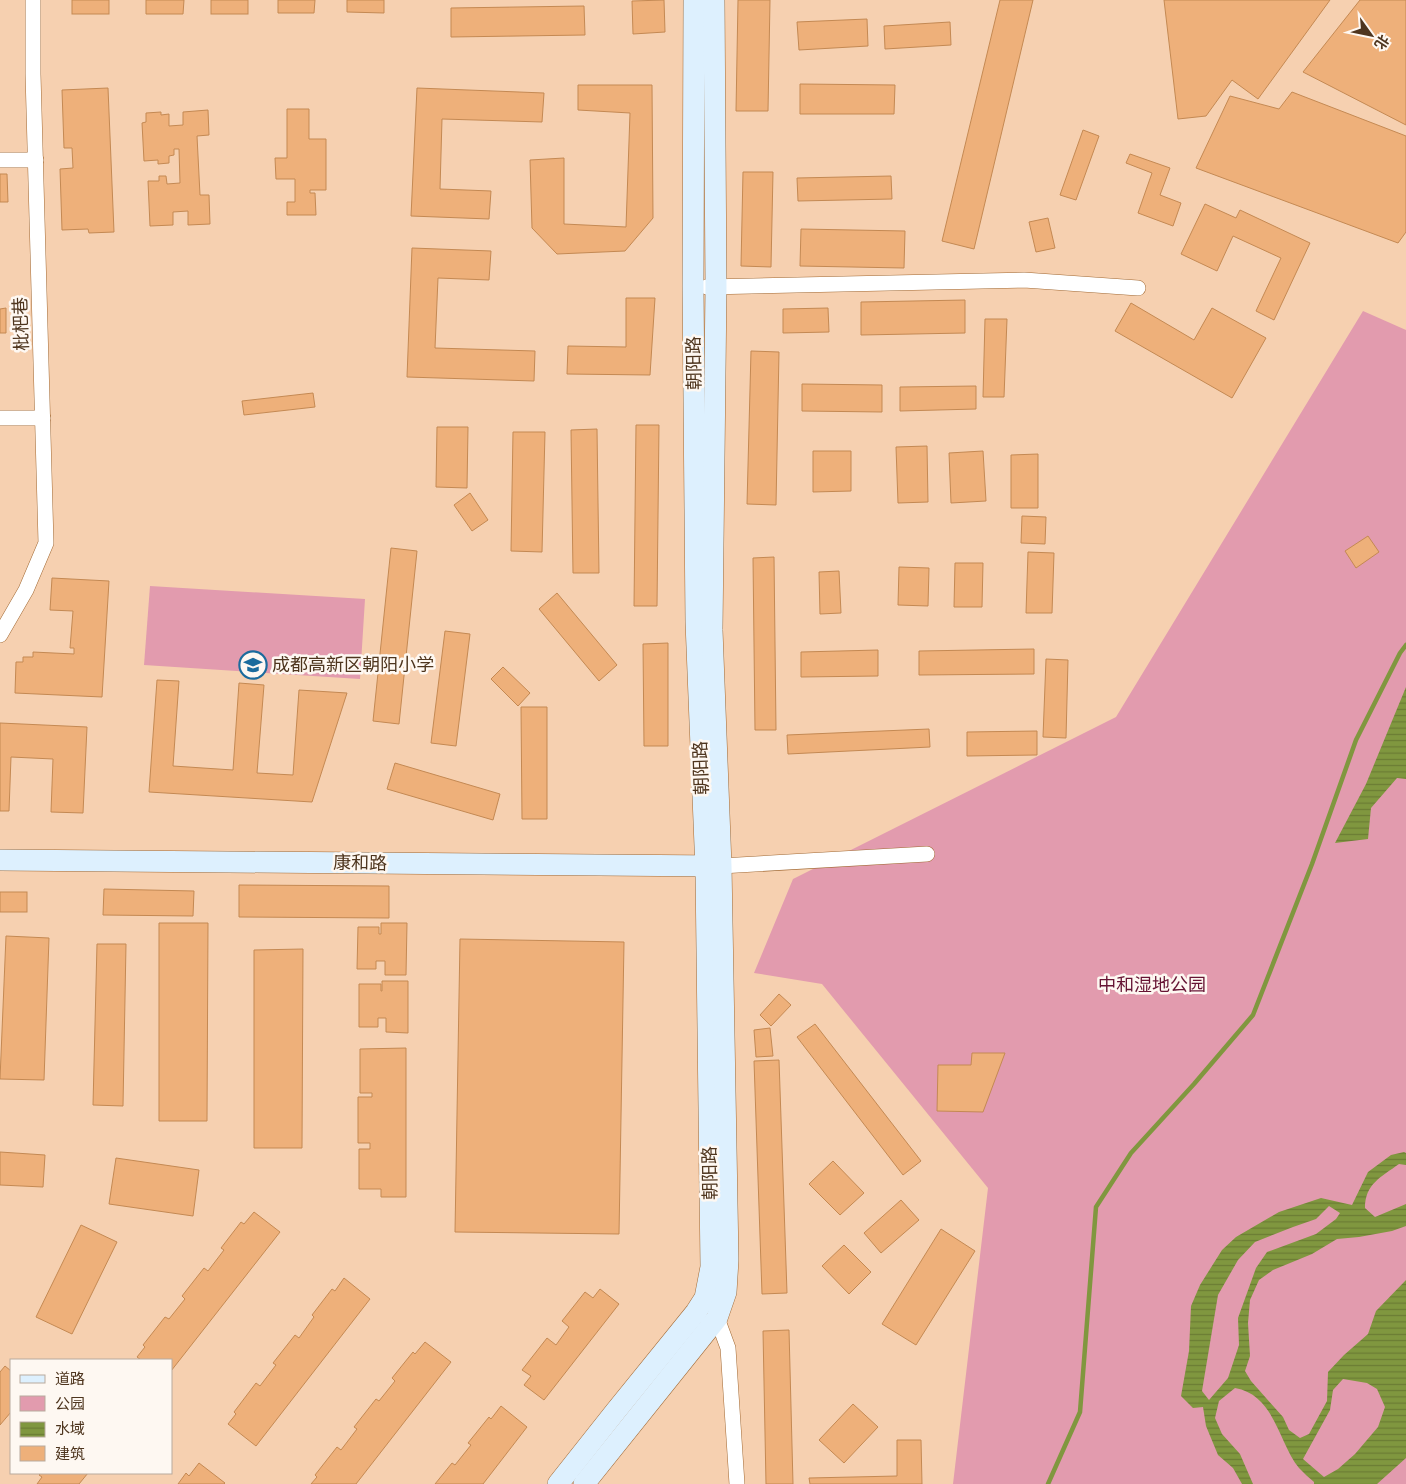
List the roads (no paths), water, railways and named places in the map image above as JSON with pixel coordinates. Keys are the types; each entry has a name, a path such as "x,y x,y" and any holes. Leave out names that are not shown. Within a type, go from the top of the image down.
{"main road":[{"name":"朝阳路","path":"584,1484 717,1318 726,1292 728,1260 713,866 696,622 693,287 694,0"},
{"name":"朝阳路","path":"558,1484 696,1312 705,1298 711,1267 712,630 716,287 714,0"},
{"name":"康和路","path":"0,860 713,866"}],"street":[{"name":"枇杷巷","path":"0,635 26,590 46,543 33,0"},
{"path":"0,160 36,160"},
{"path":"693,287 1024,280 1138,288"},
{"path":"0,418 43,418"},
{"path":"713,866 927,854"},
{"path":"717,1318 728,1348 738,1484"}],"water":[{"path":"1406,687 1406,779 1397,778 1371,808 1368,839 1335,843 1366,784"},
{"path":"1406,1153 1406,1165 1399,1164 1375,1182 1368,1193 1365,1208 1375,1217 1406,1204 1406,1226 1392,1231 1337,1239 1312,1254 1273,1270 1259,1280 1250,1300 1248,1323 1250,1356 1245,1371 1251,1381 1283,1417 1289,1430 1300,1438 1309,1434 1327,1401 1328,1372 1368,1334 1376,1311 1406,1280 1406,1458 1377,1484 1314,1484 1299,1468 1274,1421 1259,1400 1248,1392 1235,1388 1219,1401 1215,1418 1222,1434 1240,1454 1253,1484 1242,1484 1233,1468 1218,1455 1206,1426 1203,1407 1193,1408 1181,1396 1189,1351 1191,1306 1200,1285 1222,1250 1236,1237 1279,1212 1321,1198 1352,1205 1368,1172 1391,1155","holes":["1329,1206 1340,1213 1336,1219 1316,1234 1267,1252 1256,1268 1238,1318 1239,1345 1228,1378 1209,1400 1202,1391 1218,1295 1238,1260 1255,1242 1316,1219","1343,1379 1367,1383 1377,1389 1385,1407 1378,1427 1355,1454 1338,1469 1324,1477 1303,1459 1330,1410 1333,1390"]}],"waterway":[{"path":"1048,1484 1080,1412 1096,1207 1131,1153 1253,1015 1312,864 1356,740 1400,653 1406,645"}],"place":[{"name":"成都高新区朝阳小学","path":"253,665"}],"park label":[{"name":"中和湿地公园","path":"1152,985"}]}
